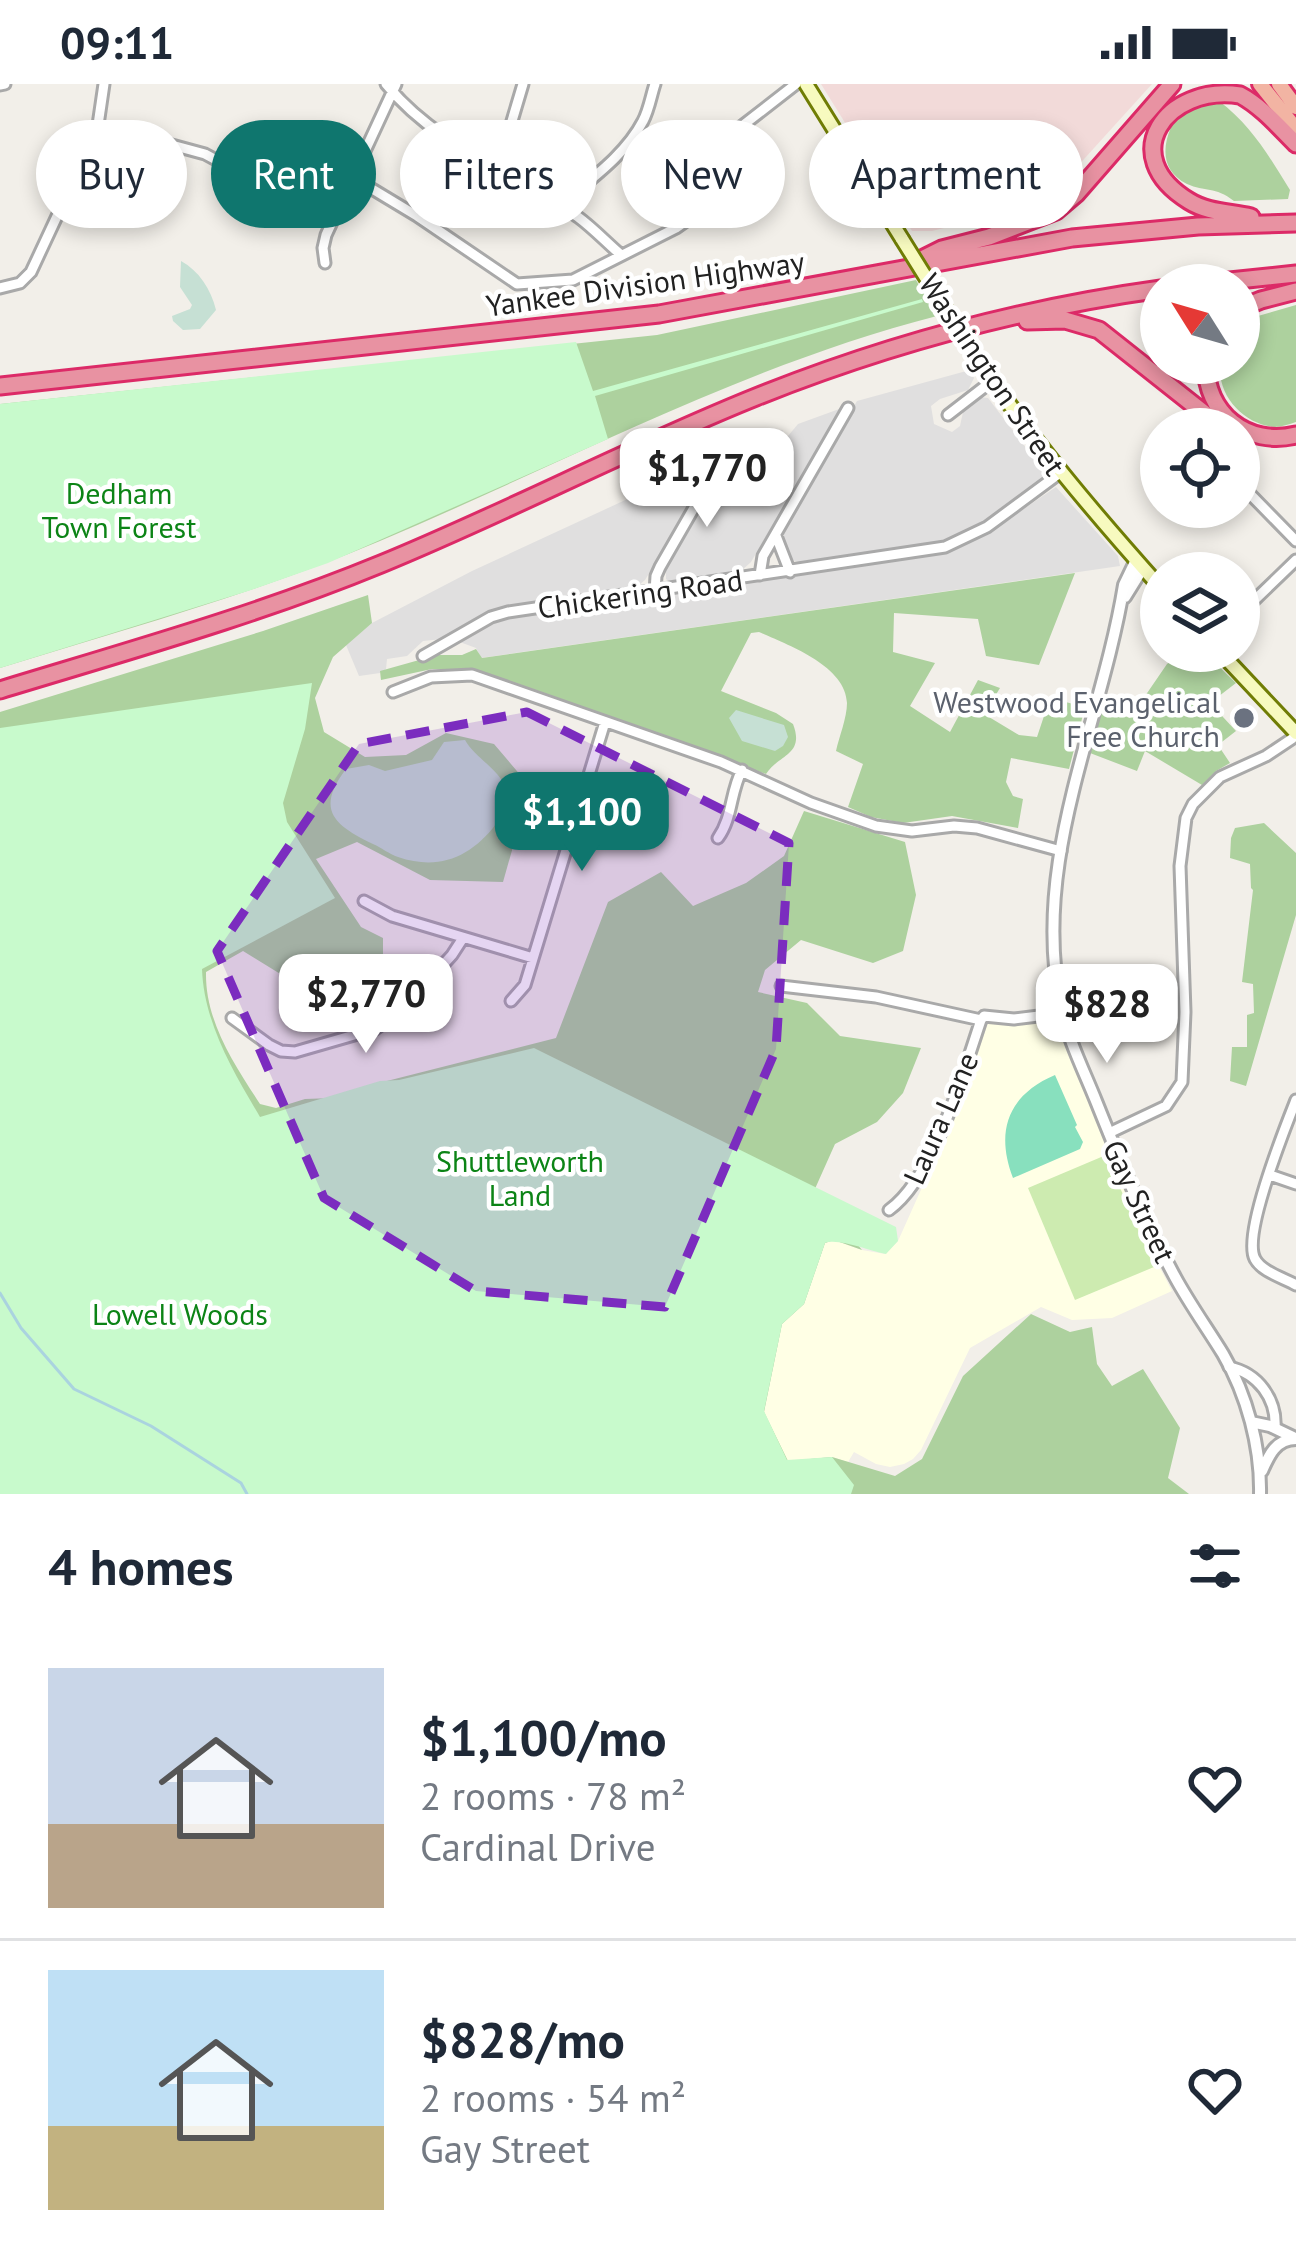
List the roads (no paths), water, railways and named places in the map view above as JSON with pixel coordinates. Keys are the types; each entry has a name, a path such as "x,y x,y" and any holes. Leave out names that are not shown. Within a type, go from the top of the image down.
{"highway":[{"path":"904,268 942,249 1056,212 1172,84"},
{"path":"1260,84 1296,129"},
{"path":"1279,84 1296,107"},
{"path":"1277,223 1206,209 1181,196 1156,166 1151,143 1154,127 1165,106 1178,95 1215,87 1246,98 1296,144"},
{"name":"Yankee Division Highway","path":"0,386 645,316 1100,234 1296,223"},
{"path":"1260,278 1296,274"},
{"path":"1260,299 1296,291"},
{"path":"0,691 308,592 760,395 891,349 994,321 1140,292"},
{"path":"994,321 1065,320 1099,329 1198,408"},
{"path":"1208,384 1231,422 1258,436 1296,435"},
{"path":"1260,446 1296,445"}],"main road":[{"name":"Washington Street","path":"806,84 992,380 1060,473 1139,564"},
{"path":"1238,672 1296,735"}],"street":[{"path":"99,120 104,84"},
{"path":"512,120 523,84"},
{"path":"597,173 636,132 655,84"},
{"path":"376,191 517,284 573,280 693,216 742,126 796,84"},
{"path":"392,87 404,106 421,120"},
{"path":"376,125 392,87"},
{"path":"0,288 20,283 31,272 51,228"},
{"path":"325,263 323,248 329,228"},
{"path":"591,228 620,254"},
{"path":"948,415 992,380"},
{"path":"760,575 760,562 848,408"},
{"path":"655,592 660,567 722,459"},
{"name":"Chickering Road","path":"423,656 508,612 930,551 1000,519 1060,473"},
{"path":"1260,504 1296,542"},
{"path":"776,536 790,572"},
{"path":"1260,595 1296,560"},
{"name":"Gay Street","path":"1139,564 1128,572 1078,763 1061,851 1054,947 1063,1013 1109,1133 1159,1246 1229,1367 1251,1422 1259,1494"},
{"path":"393,692 431,677 472,675 742,770 876,826 912,831 977,828 1061,851"},
{"path":"512,1001 525,985 605,722"},
{"path":"1109,1133 1166,1106 1182,1082 1185,1012 1180,866 1186,818 1220,777 1266,756 1296,735"},
{"path":"718,838 730,817 742,770"},
{"path":"364,902 392,916 533,958"},
{"path":"232,1018 281,1051 296,1052 375,1029 402,1010 463,938"},
{"name":"Laura Lane","path":"781,986 876,997 980,1020 1063,1013"},
{"name":"Laura Lane","path":"889,1210 913,1188 956,1094 980,1020"},
{"path":"1296,1100 1251,1244 1261,1267 1296,1285"},
{"path":"1270,1175 1296,1184"},
{"name":"Gay Street","path":"1229,1367 1244,1370 1268,1395 1275,1428"},
{"path":"1251,1422 1296,1439"},
{"path":"1260,1474 1278,1445 1296,1439"}],"waterway":[{"path":"0,1293 21,1328 74,1389 151,1426 241,1483 247,1494"}],"place":[{"name":"Westwood Evangelical Free Church","path":"1244,718"}],"park label":[{"name":"Dedham Town Forest","path":"119,509"},
{"name":"Shuttleworth Land","path":"520,1177"},
{"name":"Lowell Woods","path":"180,1313"}]}
